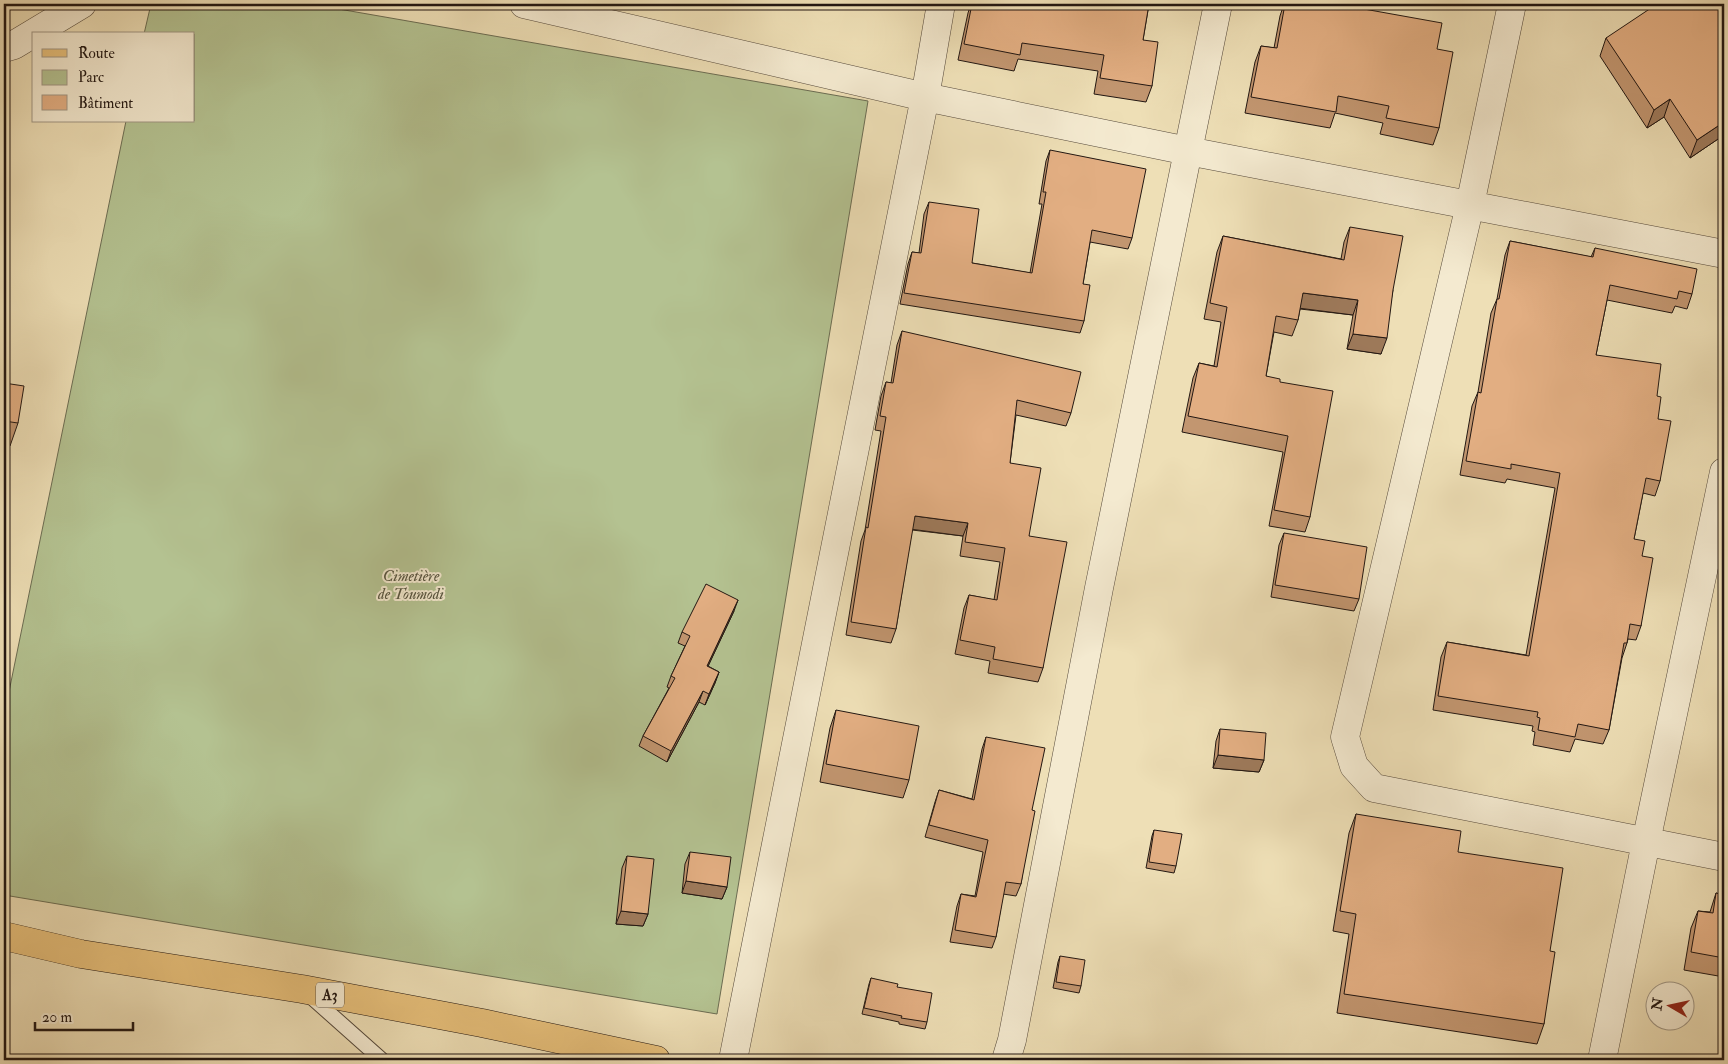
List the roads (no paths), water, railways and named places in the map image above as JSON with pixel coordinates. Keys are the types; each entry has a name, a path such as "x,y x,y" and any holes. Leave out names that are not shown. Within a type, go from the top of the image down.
{"main road":[{"name":"A3","path":"4,936 82,954 302,989 482,1023 656,1060"}],"street":[{"path":"36,32 82,4"},
{"path":"524,4 925,98 1188,151 1724,254"},
{"path":"733,1060 925,98 941,4"},
{"path":"1006,1060 1012,1040 1099,588 1218,4"},
{"path":"1512,4 1470,205 1345,737 1354,766 1374,788 1724,857"},
{"path":"4,48 14,45 32,34"},
{"path":"1602,1060 1724,472"}],"lane":[{"path":"302,989 382,1060"}],"park label":[{"name":"Cimetière de Toumodi","path":"411,585"}]}
